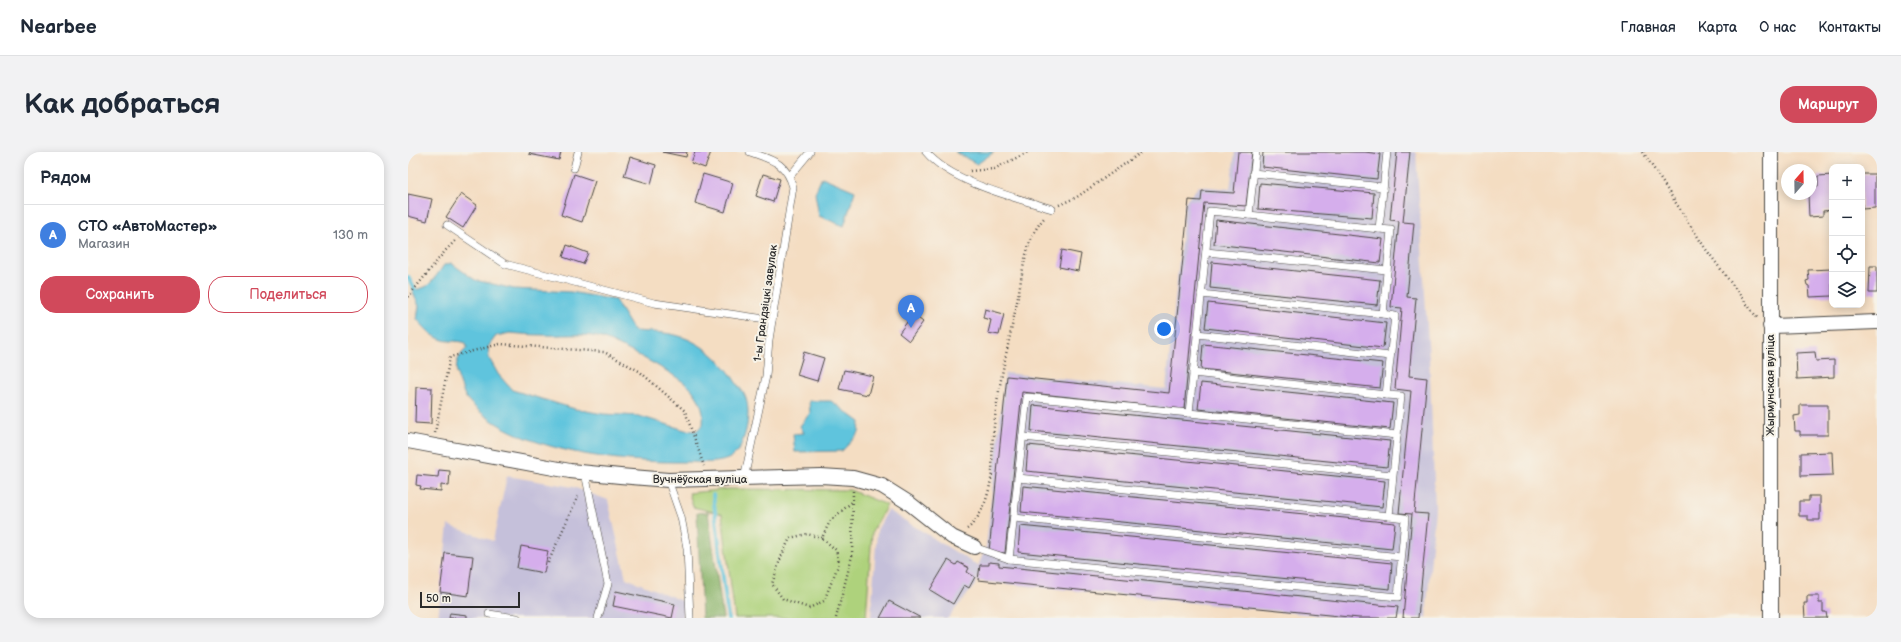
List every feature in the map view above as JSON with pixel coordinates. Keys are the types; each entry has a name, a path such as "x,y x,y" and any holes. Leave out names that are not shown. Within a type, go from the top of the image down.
{"street":[{"name":"Жырмунская вуліца","path":"1771,152 1771,618"},
{"path":"1770,326 1877,322"},
{"name":"Вучнёўская вуліца","path":"408,441 513,462 585,473 668,480 821,476 853,478 882,486 909,503 952,537 974,547"}],"lane":[{"path":"574,168 578,152"},
{"path":"750,152 780,163 790,176 810,152"},
{"path":"926,152 952,172 981,187 1052,209"},
{"path":"1249,215 1256,152"},
{"path":"1379,229 1387,152"},
{"path":"1253,173 1384,187"},
{"name":"1-ы Грандзіцкі завулак","path":"744,479 761,407 772,320 793,187 790,176"},
{"path":"1189,413 1210,211 1391,230 1383,314"},
{"path":"447,224 505,264 654,303 772,320"},
{"path":"1206,252 1387,270"},
{"path":"1201,294 1395,316 1386,395"},
{"path":"1197,334 1390,356"},
{"path":"1193,373 1402,396 1392,475 1389,516"},
{"path":"1009,559 1027,397 1397,435"},
{"path":"1023,437 1392,475"},
{"path":"585,473 608,584 598,618"},
{"path":"974,547 1009,559 1398,596 1405,518 1018,478"},
{"path":"668,480 681,517 687,548 690,618"},
{"path":"1014,518 1401,557"},
{"path":"489,614 517,618"}],"path":[{"path":"952,172 994,169 1028,152"},
{"path":"952,537 970,526 983,507 991,484 993,436 999,383 1027,253 1037,225 1052,209 1077,197 1142,152"},
{"path":"1643,152 1705,248 1755,317 1770,326"},
{"path":"408,297 446,250 462,234"},
{"path":"432,446 450,357 500,344 604,352 640,371 684,411 708,480"},
{"path":"836,618 852,556 853,478"},
{"path":"548,562 578,496 589,492"},
{"path":"822,538 830,521 852,502"},
{"path":"807,534 822,538 836,550 839,563 824,600 809,608 783,599 772,584 781,557 790,538 807,534"}],"shaded area":[{"path":"1235,152 1416,152 1430,373 1435,509 1426,618 1343,618 977,581 978,568 976,584 948,618 871,618 877,530 888,510 978,566 986,547 1005,373 1166,389 1185,202 1199,186 1230,189"},
{"path":"507,476 573,487 608,500 626,578 685,602 683,618 438,618 448,525 493,541"}],"green space":[{"path":"728,489 850,490 887,505 872,532 866,618 735,618 722,514 693,507 689,493"},
{"path":"708,512 723,618 702,618 697,513"}],"water":[{"path":"955,152 994,152 977,164"},
{"path":"822,177 855,191 844,226 819,216 815,193"},
{"path":"451,263 475,280 514,289 571,292 615,300 634,331 657,332 679,336 704,348 718,360 730,374 743,392 747,402 748,419 744,436 738,451 728,459 717,462 659,462 599,456 569,451 539,442 511,431 487,417 467,399 458,378 456,368 460,356 467,348 466,343 439,339 428,331 417,319 419,306 413,293 414,291 427,286 444,265","holes":["510,333 591,336 598,337 618,345 664,369 687,385 693,391 700,403 703,411 703,425 696,431 685,430 639,416 603,414 575,409 512,390 498,374 489,358 488,347 496,336"]},
{"path":"809,401 831,401 860,422 859,433 842,451 795,452 793,434 804,433 800,426 810,413"}],"building":[{"path":"530,152 561,152 559,160 529,154"},
{"path":"662,152 687,152 686,157"},
{"path":"695,152 711,152 705,168 691,163"},
{"path":"1238,152 1252,152 1246,206 1204,203 1184,409 1022,392 1005,553 989,551 1007,376 1169,393 1189,200 1201,201 1202,191 1234,193"},
{"path":"1263,152 1365,152 1380,154 1377,179 1262,167"},
{"path":"1397,152 1410,152 1403,222 1414,223 1407,297 1416,298 1409,376 1427,378 1414,513 1428,514 1418,618 1403,618 1412,514 1399,513 1411,391 1395,389 1402,308 1391,307 1399,221 1390,220"},
{"path":"630,157 656,165 651,184 624,176"},
{"path":"574,174 595,181 582,222 561,215"},
{"path":"703,174 733,183 725,212 695,203"},
{"path":"763,174 780,179 773,202 756,196"},
{"path":"1865,174 1875,174 1875,208 1865,209"},
{"path":"1829,175 1829,210 1823,211 1823,216 1809,217 1808,200 1817,200 1818,176"},
{"path":"1260,183 1374,193 1372,218 1258,209"},
{"path":"408,194 432,199 427,221 408,216"},
{"path":"461,194 477,205 463,228 446,217"},
{"path":"1216,220 1383,239 1380,263 1214,244"},
{"path":"567,245 588,253 583,264 563,257"},
{"path":"1062,250 1081,254 1078,271 1059,267"},
{"path":"1212,262 1380,280 1377,305 1210,288"},
{"path":"1870,266 1877,266 1877,293 1869,293"},
{"path":"1829,269 1829,296 1810,297 1809,286 1807,285 1806,281 1809,280 1808,270"},
{"path":"1208,303 1386,323 1383,348 1205,328"},
{"path":"985,309 1004,314 999,335 988,333 991,320 983,318"},
{"path":"913,314 923,322 909,341 899,333"},
{"path":"1203,344 1383,363 1380,388 1201,369"},
{"path":"804,352 824,358 817,381 797,375"},
{"path":"1815,352 1816,361 1834,360 1834,377 1797,379 1796,353"},
{"path":"844,370 873,376 868,395 839,389"},
{"path":"1201,383 1393,403 1390,429 1198,409"},
{"path":"416,387 432,388 431,424 415,423"},
{"path":"1033,405 1390,441 1387,467 1031,431"},
{"path":"1800,405 1828,405 1828,435 1800,435 1800,431 1795,431 1794,416 1800,415"},
{"path":"1028,445 1385,481 1382,507 1026,471"},
{"path":"1832,452 1833,475 1801,476 1801,453"},
{"path":"439,470 450,471 449,486 441,485 441,491 420,489 421,486 416,485 417,475 438,477"},
{"path":"1023,486 1395,523 1392,549 1021,512"},
{"path":"1809,496 1820,496 1820,520 1808,520 1808,516 1799,516 1799,501 1809,501"},
{"path":"1020,526 1392,563 1390,589 1018,552"},
{"path":"521,546 548,551 544,573 517,568"},
{"path":"445,553 473,556 468,596 440,592"},
{"path":"948,560 956,565 958,562 969,568 967,572 975,577 969,588 964,585 953,604 930,590"},
{"path":"989,562 999,563 999,566 1398,607 1396,618 1359,618 978,580 980,565 989,565"},
{"path":"616,591 675,604 672,618 613,606"},
{"path":"1807,596 1819,596 1819,603 1823,603 1823,612 1826,612 1827,618 1805,618 1804,603 1807,603"},
{"path":"889,601 921,618 880,618"},
{"path":"450,613 467,615 467,618 449,618"}],"waterway":[{"path":"408,277 415,290"},
{"path":"713,495 728,618"}],"place":[{"name":"СТО «АвтоМастер»","path":"911,328"}]}
